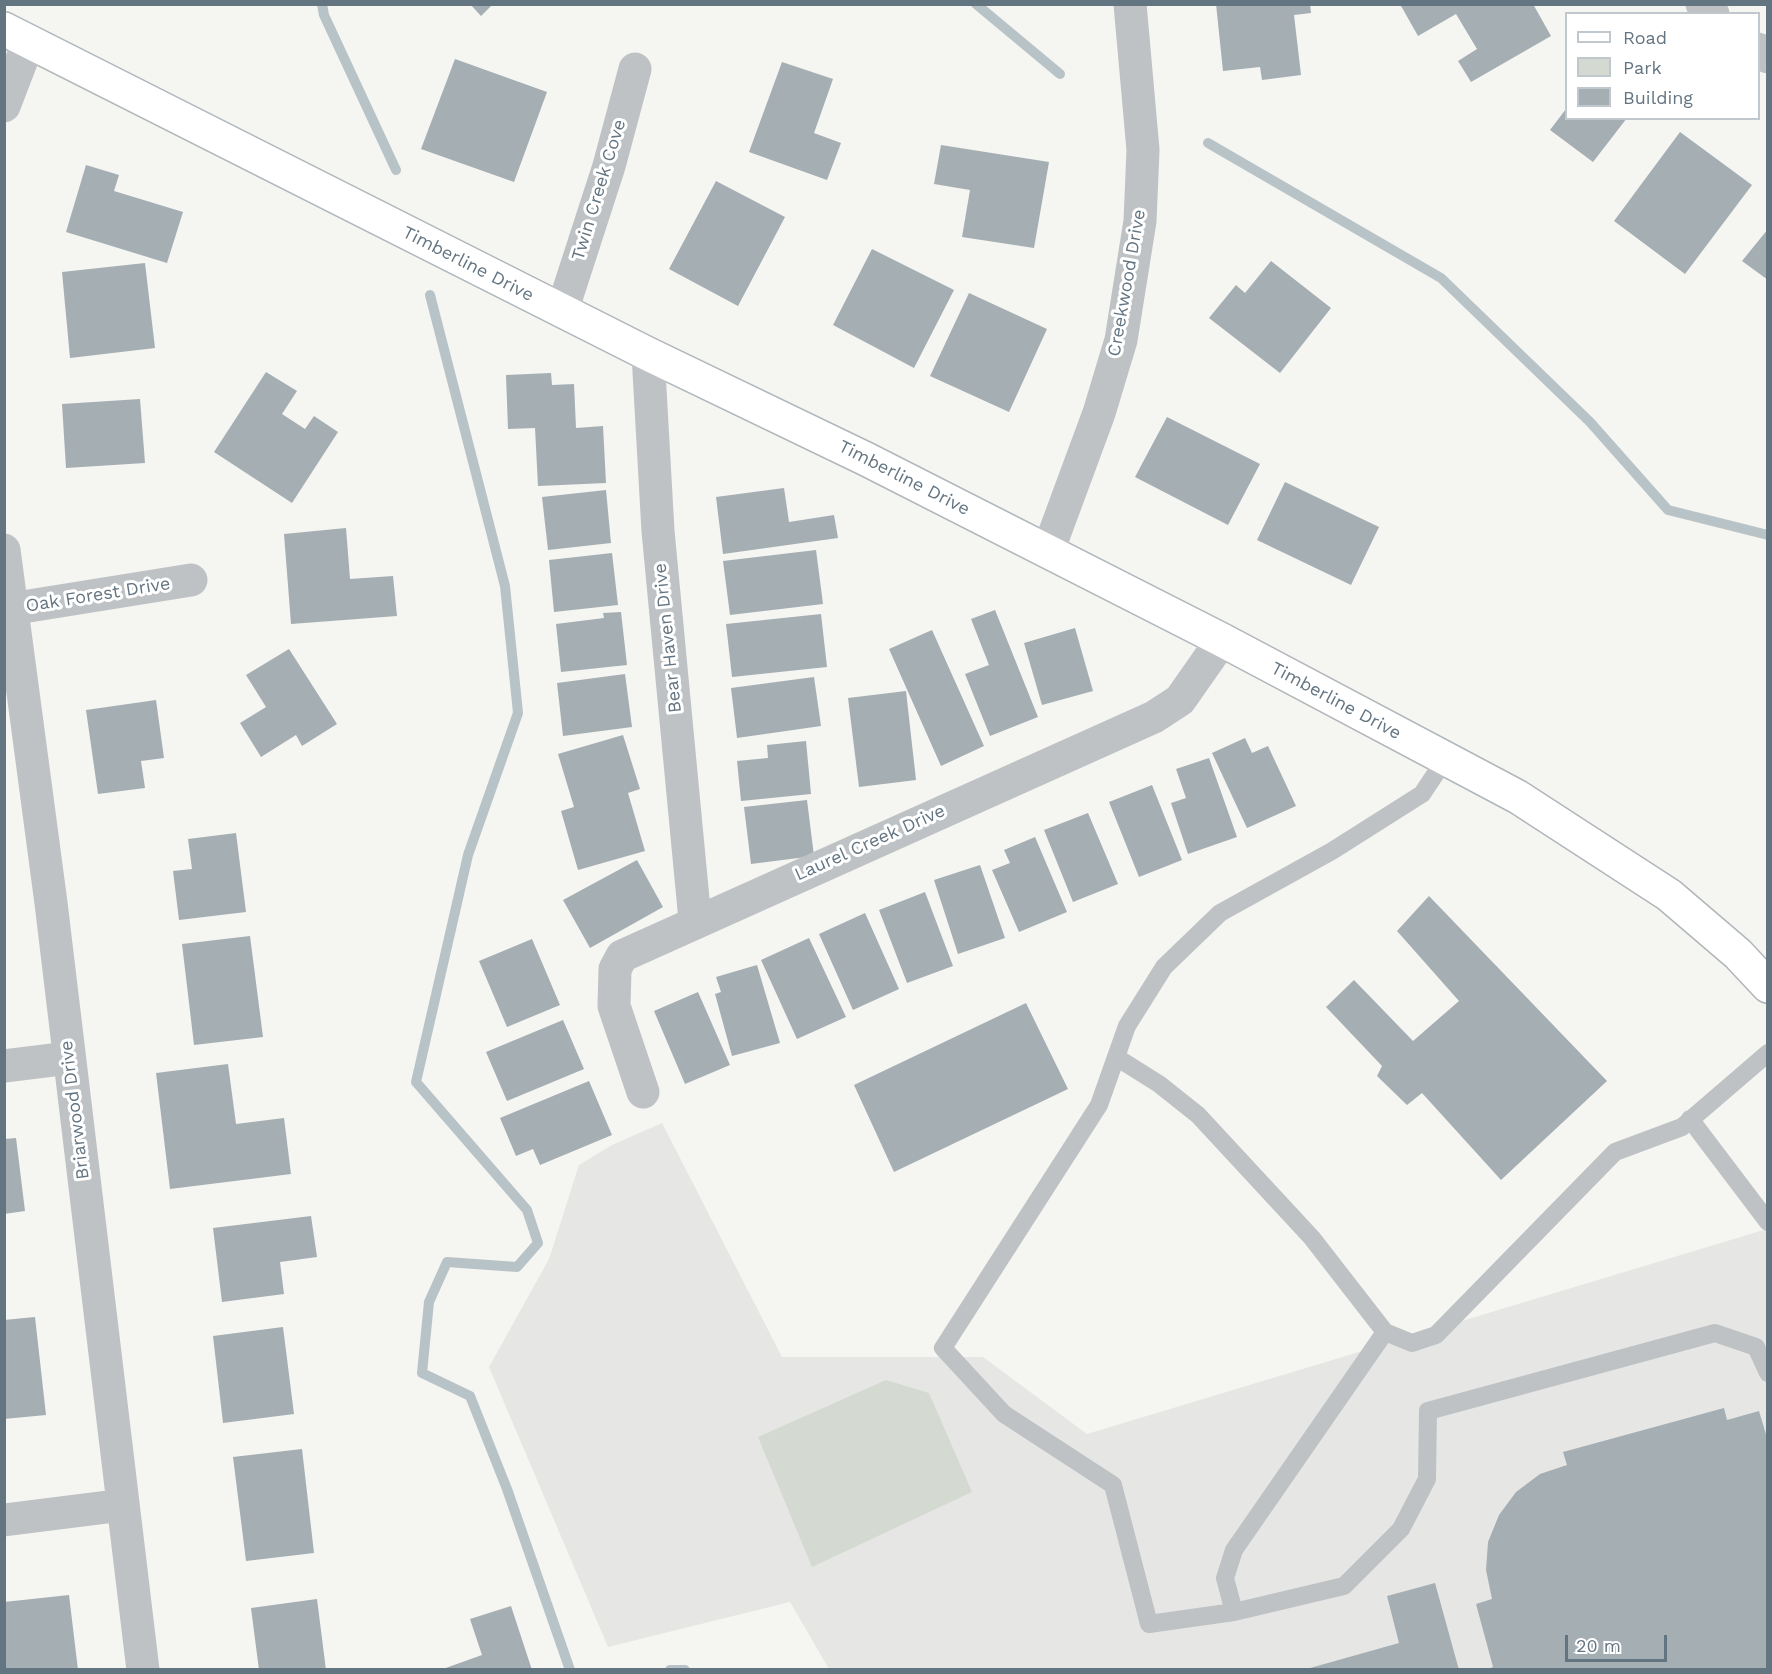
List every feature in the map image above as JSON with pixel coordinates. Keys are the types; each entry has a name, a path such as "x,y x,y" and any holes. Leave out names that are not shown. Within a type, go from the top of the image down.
{"street":[{"name":"Creekwood Drive","path":"1048,551 1099,413 1121,340 1140,220 1143,150 1130,4"},
{"name":"Timberline Drive","path":"17,35 562,311 866,459 1048,551 1222,640 1518,797 1670,895 1738,954 1767,986"},
{"path":"4,106 17,35"},
{"name":"Twin Creek Cove","path":"562,311 609,166 635,69"},
{"name":"Bear Haven Drive","path":"648,354 658,531 696,920"},
{"name":"Briarwood Drive","path":"4,550 8,610 69,1058 143,1670"},
{"name":"Oak Forest Drive","path":"8,610 191,580"},
{"name":"Laurel Creek Drive","path":"643,1092 614,1005 615,969 621,956 696,920 1154,717 1180,700 1222,640"},
{"path":"4,1066 69,1058"},
{"path":"4,1520 123,1506"}],"lane":[{"path":"1446,758 1422,794 1332,851 1220,914 1164,967 1127,1026 1099,1105 944,1348 1004,1414 1113,1485 1149,1624 1234,1612 1344,1586 1401,1529 1426,1479 1428,1411 1715,1333 1756,1347 1767,1373"},
{"path":"1116,1057 1158,1084 1198,1115 1312,1238 1385,1332 1412,1343 1436,1335 1616,1152 1682,1127 1767,1053"},
{"path":"1690,1119 1767,1222"},
{"path":"1234,1612 1225,1578 1234,1550 1385,1332"}],"shaded area":[{"path":"662,1123 782,1357 983,1357 1087,1434 1767,1229 1767,1669 829,1669 790,1602 608,1647 489,1367 549,1259 579,1165 612,1145"}],"green space":[{"path":"886,1380 929,1393 972,1492 812,1567 758,1437"}],"building":[{"path":"470,4 493,4 481,16"},
{"path":"1216,4 1310,4 1311,13 1294,15 1301,75 1262,80 1260,67 1223,71"},
{"path":"1400,4 1533,4 1551,36 1471,82 1458,61 1477,49 1456,14 1418,36"},
{"path":"455,59 547,92 514,182 421,149"},
{"path":"782,62 833,79 814,133 841,143 827,180 749,152"},
{"path":"1565,110 1565,120 1625,120 1593,162 1550,130"},
{"path":"1680,132 1752,185 1685,274 1614,221"},
{"path":"941,145 1049,162 1034,248 962,237 970,190 934,184"},
{"path":"86,165 119,175 114,191 183,212 167,263 66,232"},
{"path":"716,181 785,217 738,306 669,269"},
{"path":"1768,229 1768,280 1742,261"},
{"path":"872,249 954,290 914,368 833,325"},
{"path":"1271,261 1331,308 1280,373 1209,318 1236,285 1245,293"},
{"path":"145,263 155,348 70,358 62,272"},
{"path":"969,293 1047,329 1009,412 930,376"},
{"path":"266,372 297,391 282,414 305,429 314,416 338,432 292,503 214,452"},
{"path":"551,373 552,385 574,384 576,428 603,426 606,483 538,486 535,428 508,429 506,375"},
{"path":"140,399 145,463 66,468 62,404"},
{"path":"1167,417 1260,464 1228,525 1135,477"},
{"path":"1285,482 1379,527 1351,585 1257,540"},
{"path":"784,488 789,522 834,515 838,538 723,554 716,497"},
{"path":"606,490 611,543 548,550 542,497"},
{"path":"346,528 350,579 393,576 397,616 291,624 284,534"},
{"path":"816,550 823,604 730,615 723,561"},
{"path":"612,553 618,605 554,612 549,560"},
{"path":"995,610 1038,717 990,736 965,674 989,665 971,619"},
{"path":"621,612 627,665 561,672 556,624 604,618 603,613"},
{"path":"821,614 827,667 732,677 726,624"},
{"path":"1075,628 1093,691 1042,705 1024,643"},
{"path":"932,630 984,746 941,766 889,649"},
{"path":"289,649 337,724 302,746 296,735 261,757 240,723 266,707 246,675"},
{"path":"625,674 632,727 563,736 557,683"},
{"path":"814,677 821,726 737,738 731,688"},
{"path":"906,691 916,780 859,787 848,698"},
{"path":"156,700 164,758 141,761 145,788 98,794 86,710"},
{"path":"623,735 640,789 628,793 645,851 578,870 561,811 574,807 558,754"},
{"path":"1245,738 1252,753 1268,746 1296,806 1247,828 1212,753"},
{"path":"806,741 811,794 741,801 737,761 768,758 767,745"},
{"path":"1209,758 1237,837 1188,854 1171,803 1186,798 1176,769"},
{"path":"1152,785 1182,860 1139,877 1109,802"},
{"path":"807,800 814,856 751,864 744,807"},
{"path":"1088,813 1118,884 1073,902 1044,830"},
{"path":"236,833 246,912 179,920 173,871 192,869 188,839"},
{"path":"1035,837 1067,912 1019,932 992,870 1010,863 1004,850"},
{"path":"637,860 663,907 590,948 563,900"},
{"path":"980,865 1005,938 958,954 934,880"},
{"path":"925,892 953,966 907,983 879,910"},
{"path":"1429,896 1607,1081 1501,1180 1422,1093 1407,1105 1377,1076 1382,1066 1326,1007 1354,980 1413,1041 1459,1001 1397,931"},
{"path":"865,913 899,989 853,1010 819,934"},
{"path":"250,936 263,1037 194,1045 182,944"},
{"path":"809,938 846,1017 797,1039 761,960"},
{"path":"532,939 560,1005 507,1027 479,961"},
{"path":"757,965 780,1043 732,1056 715,994 721,992 716,977"},
{"path":"698,992 730,1065 685,1084 654,1011"},
{"path":"1026,1003 1068,1089 894,1172 854,1085"},
{"path":"563,1020 584,1069 507,1101 486,1052"},
{"path":"228,1064 236,1124 284,1118 291,1174 170,1189 156,1073"},
{"path":"589,1081 612,1135 540,1165 533,1149 516,1156 500,1118"},
{"path":"16,1138 25,1211 4,1214 4,1139"},
{"path":"311,1216 317,1257 280,1262 284,1294 222,1302 213,1228"},
{"path":"35,1317 46,1415 4,1419 4,1320"},
{"path":"283,1327 294,1414 223,1423 213,1336"},
{"path":"1724,1408 1727,1420 1759,1411 1768,1441 1768,1670 1486,1670 1493,1667 1476,1604 1492,1599 1486,1570 1488,1542 1499,1515 1516,1492 1540,1474 1567,1465 1563,1452"},
{"path":"302,1449 314,1553 246,1561 233,1457"},
{"path":"1435,1583 1459,1670 1303,1670 1399,1643 1387,1596"},
{"path":"69,1595 78,1670 4,1670 4,1602"},
{"path":"317,1599 326,1670 259,1670 251,1608"},
{"path":"511,1606 532,1670 440,1670 482,1655 470,1619"}],"waterway":[{"path":"322,4 324,15 396,170"},
{"path":"976,4 1060,74"},
{"path":"1208,143 1441,278 1590,422 1668,510 1768,535"},
{"path":"430,295 505,586 518,713 468,855 416,1082 527,1210 538,1243 517,1267 447,1262 429,1302 422,1373 470,1396 507,1489 570,1670"},
{"path":"670,1670 685,1670"}]}
